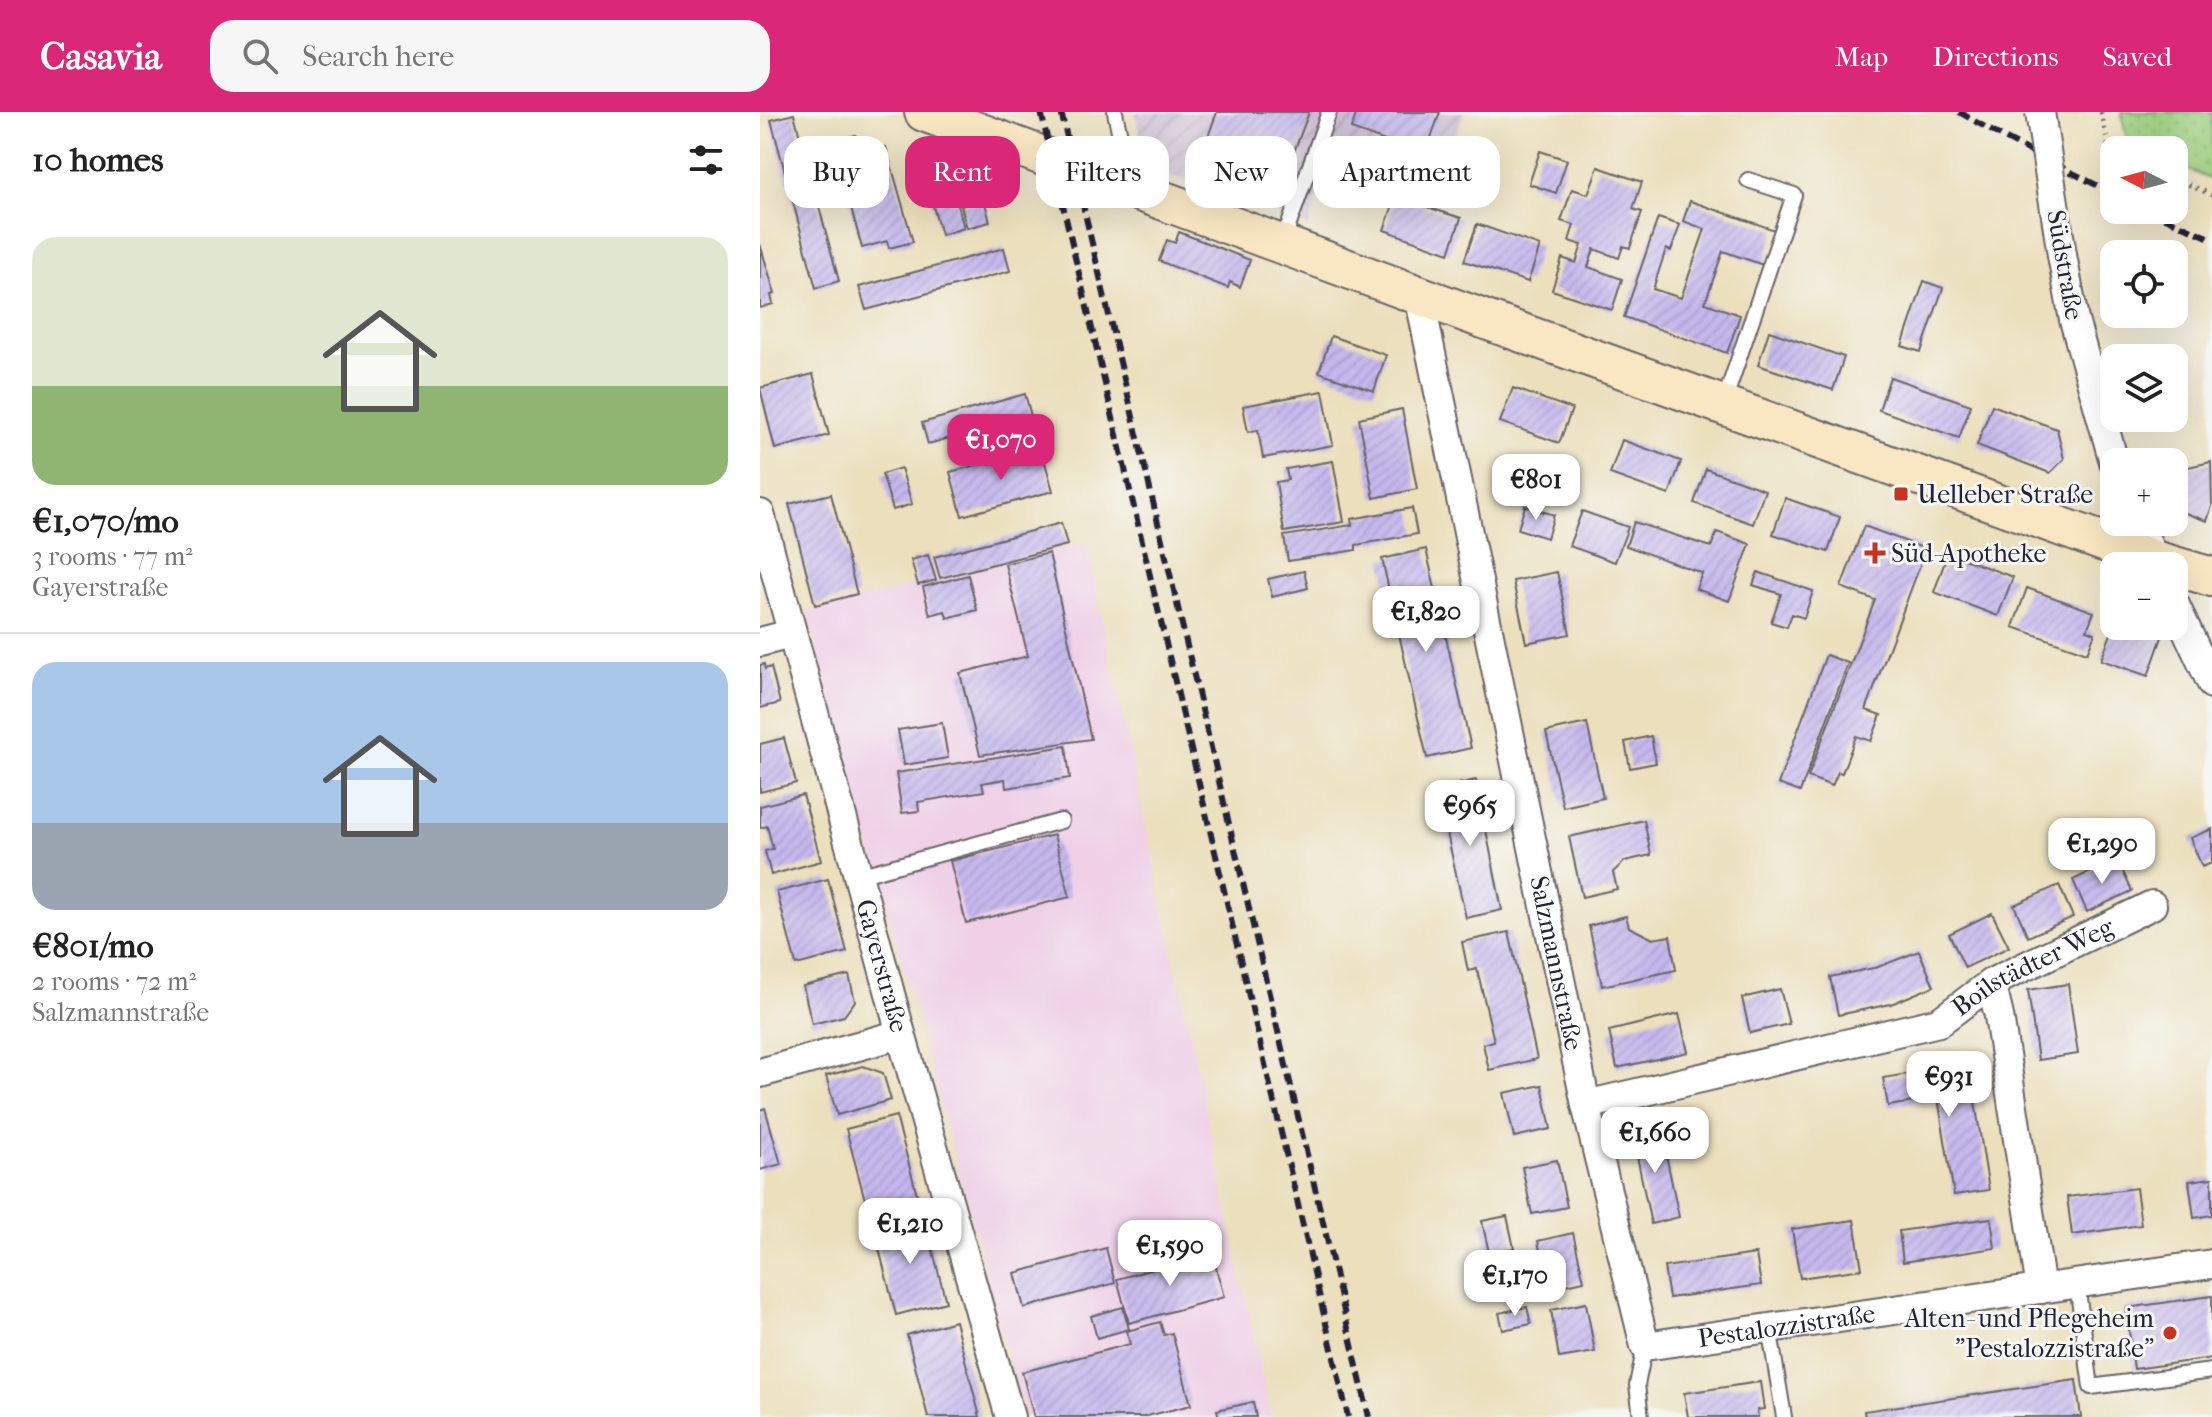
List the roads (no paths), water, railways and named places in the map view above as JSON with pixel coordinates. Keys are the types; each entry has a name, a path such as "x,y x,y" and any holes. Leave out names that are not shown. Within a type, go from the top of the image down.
{"street":[{"path":"924,112 1036,153"},
{"name":"Südstraße","path":"2040,112 2074,320 2110,448"},
{"path":"1169,202 2126,552"},
{"name":"Salzmannstraße","path":"1419,295 1586,1105 1645,1346"},
{"name":"Gayerstraße","path":"760,514 901,1034 1010,1417"},
{"path":"2188,571 2212,577"},
{"path":"2188,633 2212,684"},
{"path":"760,642 791,634"},
{"name":"Boilstädter Weg","path":"1586,1105 1939,1022 1991,983 2152,905"},
{"path":"1991,983 1999,1016 2041,1289"},
{"path":"760,1073 901,1034"},
{"name":"Pestalozzistraße","path":"1645,1346 2212,1264"}],"lane":[{"path":"1115,112 1120,136"},
{"path":"1282,244 1329,112"},
{"path":"1723,405 1794,195 1748,180"},
{"path":"858,876 1061,821"},
{"path":"2077,1284 2091,1387 2212,1371"},
{"path":"1769,1327 1784,1417"},
{"path":"1641,1417 1637,1385 1645,1346"}],"railway":[{"path":"1041,112 1348,1417"},
{"path":"1061,112 1369,1417"},
{"path":"1959,112 2100,187"},
{"path":"2179,224 2212,239"}],"place":[{"name":"Uelleber Straße","path":"1901,494"},
{"name":"Süd-Apotheke","path":"1875,553"},
{"name":"Alten- und Pflegeheim \"Pestalozzistraße\"","path":"2170,1333"}]}
